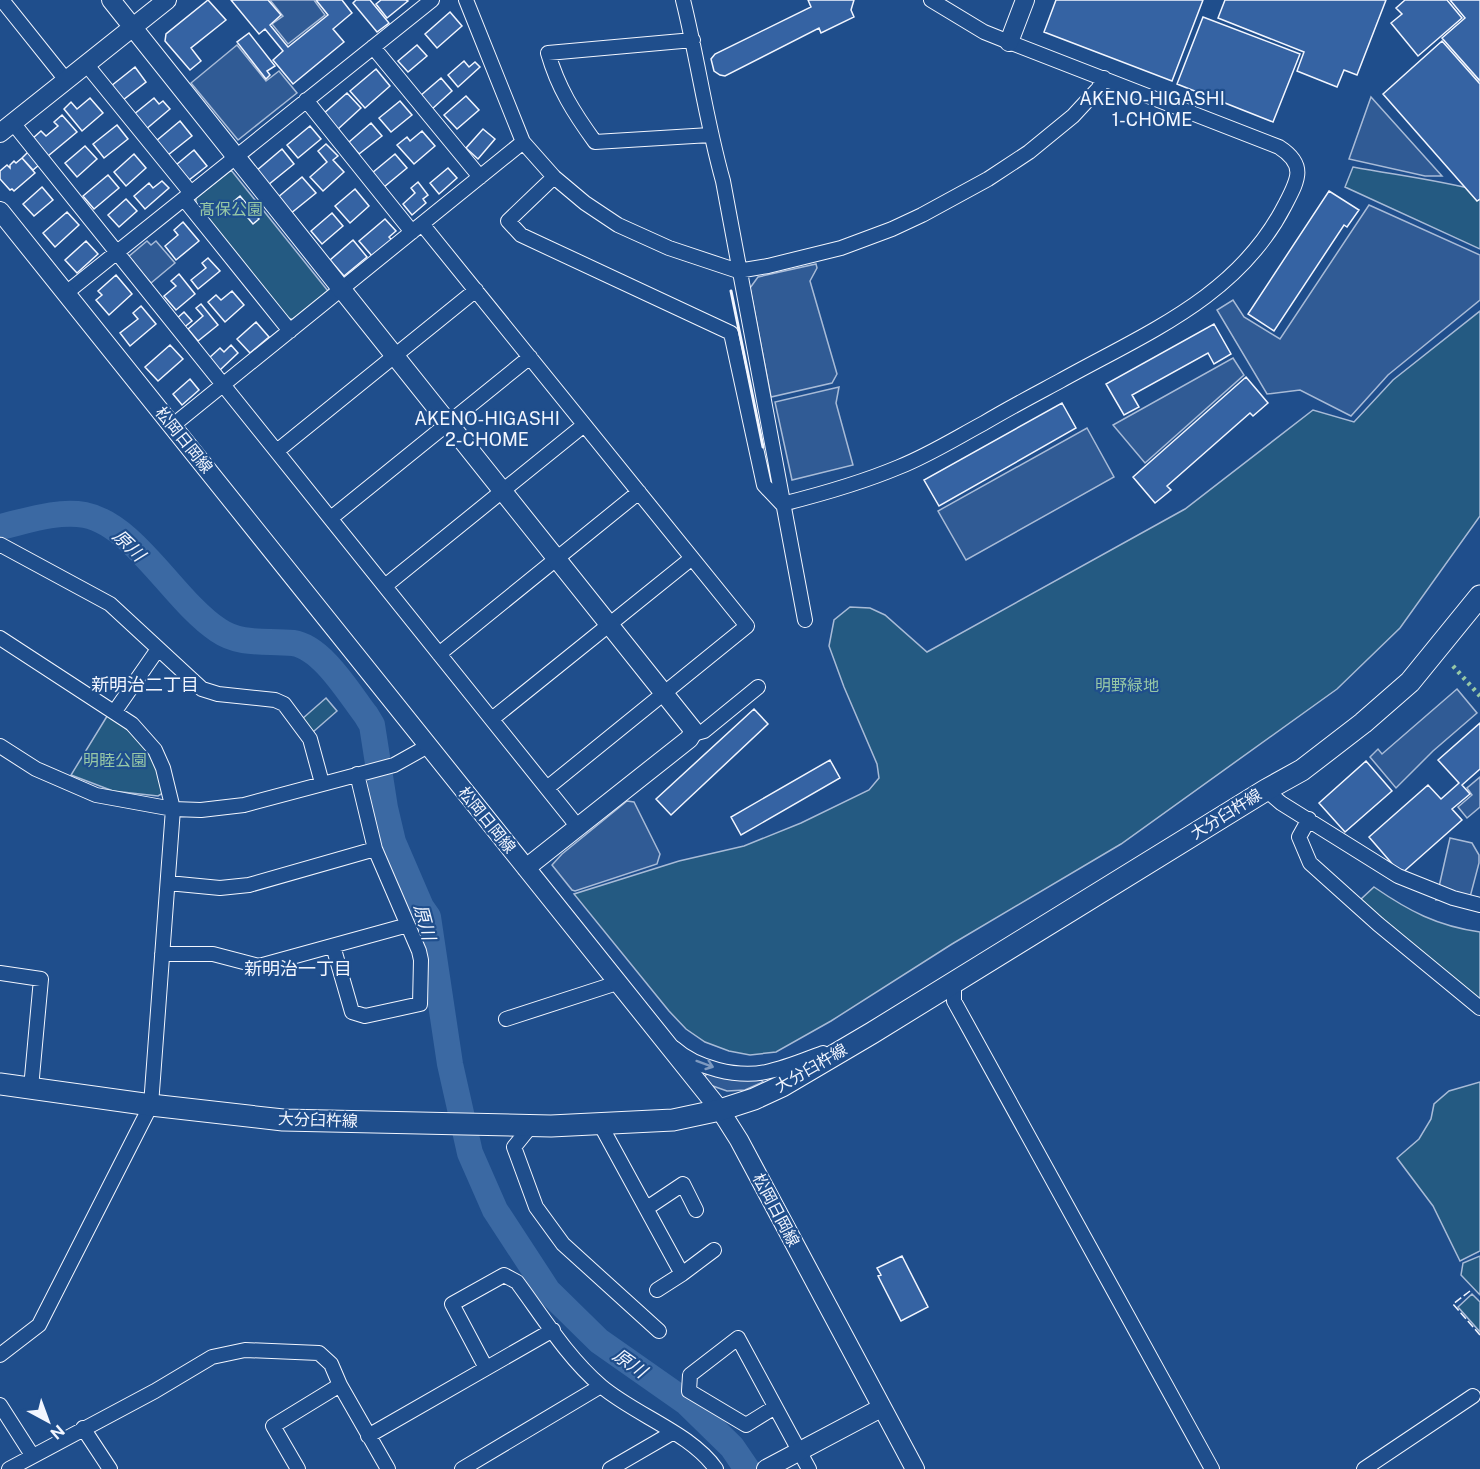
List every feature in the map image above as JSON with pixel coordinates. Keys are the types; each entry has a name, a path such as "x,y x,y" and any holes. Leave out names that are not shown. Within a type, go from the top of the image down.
{"main road":[{"path":"111,0 692,727 693,734 526,868"},
{"path":"5,127 167,0"},
{"path":"1009,42 1025,0"},
{"name":"松岡日岡線","path":"0,211 720,1110 739,1140 915,1469"},
{"name":"大分臼杵線","path":"0,1084 283,1120 531,1126 673,1120 720,1110 754,1099 782,1086 872,1033 1302,770 1363,723 1410,682 1480,596"},
{"path":"768,1468 881,1408"}],"street":[{"path":"2,0 66,80"},
{"path":"66,293 432,0"},
{"path":"466,0 523,142 554,177 585,203 627,230 669,248 738,271 842,248 892,229 922,214 988,179 1029,152 1073,116 1098,89 1104,78"},
{"path":"682,0 693,40 710,135 723,181 805,620"},
{"path":"782,504 858,483 902,466 1183,313 1222,284 1263,242 1283,209 1298,175 1298,167 1291,157 1279,147 984,32 931,0"},
{"path":"693,40 548,53 554,74 570,108 595,142 710,135"},
{"path":"373,47 480,177"},
{"path":"86,64 290,331"},
{"path":"306,100 417,228 476,290 747,626 547,788"},
{"path":"5,127 117,252 578,827"},
{"path":"172,426 523,142"},
{"path":"554,177 508,221 521,235 731,333 764,485 782,504"},
{"path":"277,452 476,290"},
{"path":"331,519 530,357"},
{"path":"385,586 584,424"},
{"path":"439,654 639,492"},
{"path":"0,546 1,544 110,604 196,685 218,694 275,700 285,704 310,739 322,783"},
{"path":"492,720 692,558"},
{"path":"0,638 132,724 155,750 163,768 173,809 151,1105 39,1325 0,1354"},
{"path":"115,711 158,649"},
{"path":"693,734 704,731 758,687"},
{"path":"0,746 36,769 96,795 173,809 201,810 244,805 394,765 428,746"},
{"path":"333,946 352,1012 365,1016 420,1004 421,960 375,849 359,773"},
{"path":"1266,790 1281,803 1398,876 1453,898 1479,901"},
{"path":"1309,819 1299,837 1310,863 1378,924 1480,1008"},
{"path":"168,883 220,888 249,885 375,849"},
{"path":"162,954 213,954 259,966 408,925"},
{"path":"0,973 41,979 30,1088"},
{"path":"954,981 954,1001 1212,1469"},
{"path":"506,1018 618,982"},
{"path":"657,1032 679,1052 700,1063 744,1073 763,1073 781,1068 872,1033"},
{"path":"600,1124 682,1274"},
{"path":"531,1126 514,1147 536,1207 563,1244 659,1331"},
{"path":"647,1208 683,1184 696,1210"},
{"path":"657,1290 714,1250"},
{"path":"486,1368 452,1304 504,1275 517,1282 572,1357 601,1386 697,1448 716,1469"},
{"path":"368,1436 553,1330"},
{"path":"775,1407 746,1425 689,1391 690,1375 738,1338 809,1469"},
{"path":"9,1469 212,1357 245,1350 319,1353 331,1364 340,1385 388,1469"},
{"path":"298,1469 273,1426 340,1385"},
{"path":"462,1469 601,1386"},
{"path":"1364,1469 1473,1396"},
{"path":"0,1405 32,1455"},
{"path":"83,1428 110,1469"},
{"path":"610,1469 672,1433"}],"green space":[{"path":"1353,167 1480,191 1480,249 1345,187"},
{"name":"髙保公園","path":"231,170 328,291 293,320 286,317 196,206 196,198"},
{"name":"明野緑地","path":"1480,311 1480,516 1400,628 1337,689 1121,844 952,944 831,1021 776,1052 750,1055 729,1051 705,1042 686,1029 574,894 679,861 744,846 801,823 869,790 879,778 877,764 829,646 834,620 850,607 870,608 885,615 927,652 1185,509 1313,410 1354,422 1393,380"},
{"path":"326,698 337,711 313,732 302,719"},
{"name":"明睦公園","path":"109,713 127,729 153,760 159,771 163,793 158,796 113,791 71,775"},
{"path":"1374,887 1424,916 1450,926 1480,932 1480,1005 1360,900"},
{"path":"1480,1082 1480,1251 1460,1261 1433,1206 1397,1158 1419,1139 1431,1119 1434,1104 1449,1091"},
{"path":"1480,1256 1480,1295 1461,1275 1463,1263"},
{"path":"1472,1294 1480,1302 1480,1332 1458,1307"}],"shaded area":[{"path":"270,0 314,0 325,15 288,44 272,24 283,16"},
{"path":"237,45 266,81 279,71 297,93 238,140 191,83"},
{"path":"1371,97 1442,176 1425,176 1349,159"},
{"path":"1369,205 1480,255 1480,300 1388,375 1351,416 1300,390 1267,394 1217,310 1233,300 1244,317 1280,339"},
{"path":"147,241 151,245 156,241 175,263 151,283 128,257"},
{"path":"816,264 817,268 810,281 837,374 832,383 771,397 750,288 758,277"},
{"path":"1233,358 1244,375 1145,463 1113,425"},
{"path":"839,387 836,403 853,465 792,480 775,402"},
{"path":"1087,428 1114,477 966,560 938,511"},
{"path":"1457,689 1477,713 1433,751 1396,788 1370,757 1378,749 1382,754"},
{"path":"1480,777 1480,807 1467,818 1458,807 1472,795 1467,788"},
{"path":"627,801 634,802 660,854 657,864 575,891 572,890 552,865 562,854"},
{"path":"1450,838 1472,843 1479,855 1469,901 1453,898 1436,900"},
{"path":"707,1073 742,1080 760,1079 763,1082 745,1090 727,1091 710,1085 704,1078"}],"building":[{"path":"208,0 226,20 191,48 201,61 190,70 165,41 166,34"},
{"path":"231,0 268,0 281,15 270,25 288,47 328,15 316,0 342,0 352,13 333,29 344,42 293,84 273,60 283,51 265,29 259,34"},
{"path":"356,0 370,0 389,23 377,32 353,3"},
{"path":"381,0 408,1 387,18 376,4"},
{"path":"808,0 854,0 851,10 854,17 821,33 819,28 725,76 714,71 711,59 715,54 811,7"},
{"path":"1056,0 1203,0 1172,81 1044,32"},
{"path":"1225,0 1386,0 1357,75 1344,70 1337,87 1297,71 1304,52 1218,18"},
{"path":"1405,0 1447,0 1462,18 1418,56 1391,23 1402,14 1396,8"},
{"path":"1450,0 1480,0 1480,81 1442,38 1465,18"},
{"path":"450,12 462,26 437,48 425,34"},
{"path":"1203,17 1300,54 1273,122 1177,84"},
{"path":"249,33 275,66 267,71 270,75 266,79 237,42"},
{"path":"1442,41 1480,84 1480,199 1477,201 1383,94"},
{"path":"417,45 427,56 408,72 398,61"},
{"path":"464,61 469,67 475,62 480,67 458,87 448,75"},
{"path":"135,67 146,82 123,100 111,86"},
{"path":"376,69 390,86 365,108 350,91"},
{"path":"441,78 452,91 432,109 420,96"},
{"path":"347,93 361,108 337,130 323,114"},
{"path":"466,96 479,110 457,129 444,115"},
{"path":"90,98 103,113 82,131 64,109 71,102 77,109"},
{"path":"154,98 159,104 163,101 170,109 145,130 133,115"},
{"path":"400,101 412,115 391,132 379,118"},
{"path":"62,115 77,132 48,156 33,138 41,131 46,136 58,126 54,122"},
{"path":"180,121 192,136 168,155 156,141"},
{"path":"371,123 382,136 359,154 349,142"},
{"path":"117,125 128,139 104,158 93,144"},
{"path":"310,126 321,139 298,158 287,145"},
{"path":"483,129 495,139 478,159 466,148"},
{"path":"422,131 435,146 414,164 397,145 407,137 410,141"},
{"path":"326,144 338,156 333,160 344,172 323,191 310,177 327,162 318,151"},
{"path":"85,146 97,159 77,177 65,163"},
{"path":"282,149 294,164 268,185 256,171"},
{"path":"194,150 207,166 189,180 176,165"},
{"path":"28,152 39,165 33,170 22,158"},
{"path":"134,154 146,168 126,186 114,172"},
{"path":"395,154 407,168 384,187 372,173"},
{"path":"22,158 35,173 14,191 10,190 0,179 0,171 7,165 10,168 14,161 16,163"},
{"path":"448,168 457,178 439,194 430,183"},
{"path":"108,175 119,188 94,209 83,196"},
{"path":"302,177 316,193 290,214 277,198"},
{"path":"162,181 169,188 145,209 134,196 149,183 153,188"},
{"path":"418,182 428,195 423,199 426,203 412,215 403,204 415,193 411,188"},
{"path":"42,187 53,200 34,216 23,204"},
{"path":"355,189 369,206 350,223 335,206"},
{"path":"1329,191 1359,210 1347,227 1344,225 1274,331 1248,314"},
{"path":"240,196 259,219 253,224 234,201"},
{"path":"126,199 137,211 119,227 108,215"},
{"path":"67,212 79,225 55,247 43,233"},
{"path":"332,213 343,226 322,244 311,231"},
{"path":"385,219 396,231 389,237 392,240 372,256 359,241"},
{"path":"183,222 199,241 176,260 165,246 178,235 174,230"},
{"path":"353,240 367,257 344,276 330,260"},
{"path":"86,241 98,254 77,273 65,260"},
{"path":"208,258 220,271 198,289 191,280 206,268 202,263"},
{"path":"179,274 195,294 176,310 164,296 176,286 171,281"},
{"path":"116,275 132,294 109,315 96,300 102,295 98,291"},
{"path":"232,291 244,305 225,322 208,302 216,295 221,300"},
{"path":"201,304 218,325 198,341 188,329 203,316 196,308"},
{"path":"141,306 156,324 130,346 120,333 138,319 133,313"},
{"path":"184,312 192,321 182,329 175,320"},
{"path":"256,322 269,337 250,353 237,339"},
{"path":"1214,324 1231,354 1214,364 1208,353 1132,395 1139,407 1124,415 1106,384"},
{"path":"170,345 183,359 158,381 145,367"},
{"path":"231,345 238,353 220,370 209,358 220,348 224,352"},
{"path":"1246,377 1268,403 1253,416 1250,413 1167,486 1171,490 1155,503 1133,477"},
{"path":"190,379 199,390 182,405 173,394"},
{"path":"1062,403 1076,428 939,506 924,480"},
{"path":"754,709 768,724 671,815 656,799"},
{"path":"1480,723 1480,769 1462,785 1470,794 1452,809 1462,820 1401,874 1369,837 1428,785 1441,799 1459,783 1438,760"},
{"path":"830,760 840,778 741,835 731,817"},
{"path":"1366,761 1392,791 1345,832 1319,803"},
{"path":"902,1256 928,1307 901,1321 878,1276 881,1275 877,1268"}],"waterway":[{"name":"原川","path":"0,527 64,514 85,515 103,522 121,533 138,548 186,602 218,630 245,640 293,643 304,646 334,672 372,725 385,808 393,842 421,907 428,917 450,1064 470,1153 495,1210 548,1291 599,1341 686,1402 732,1447 747,1469"}],"hedge":[{"path":"1453,666 1480,696"}],"fence":[{"path":"1470,1291 1453,1304 1480,1335"}],"wall":[{"path":"731,291 763,447"}],"district":[{"name":"AKENO-HIGASHI 1-CHOME","path":"1152,108"},
{"name":"AKENO-HIGASHI 2-CHOME","path":"487,428"},
{"name":"新明治二丁目","path":"145,684"},
{"name":"新明治一丁目","path":"298,968"}]}
